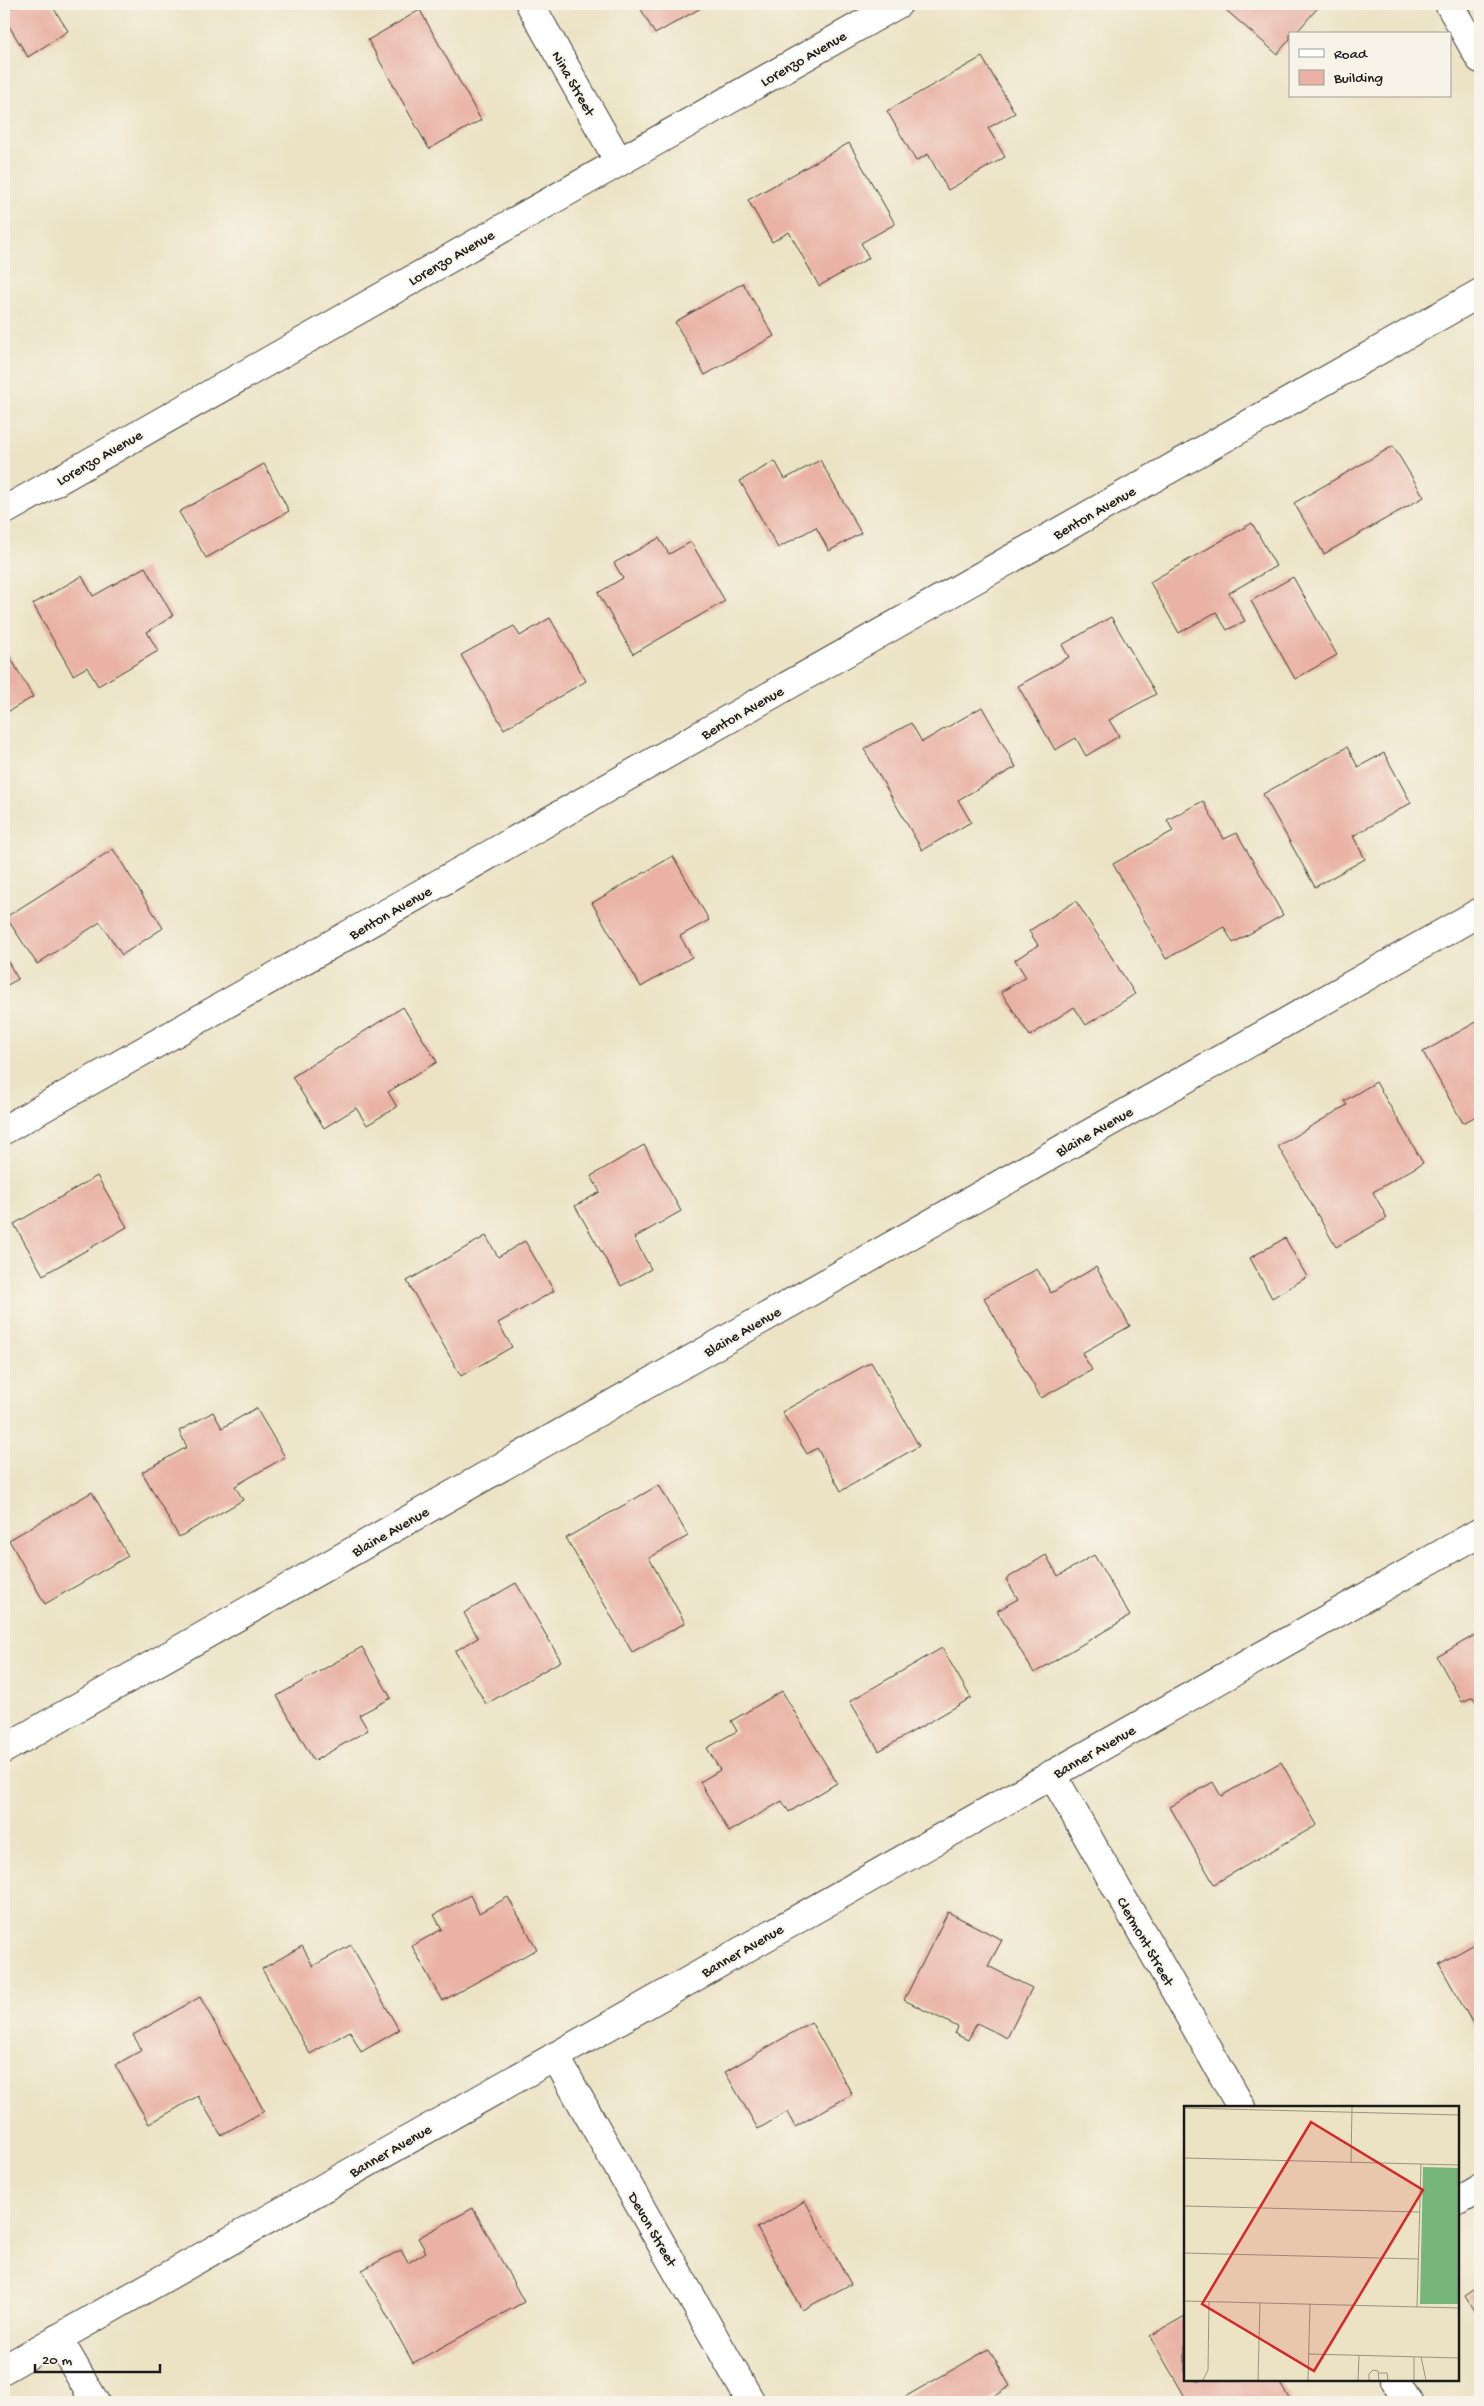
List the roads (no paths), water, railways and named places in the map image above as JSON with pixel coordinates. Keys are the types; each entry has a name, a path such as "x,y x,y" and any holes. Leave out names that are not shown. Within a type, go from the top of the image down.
{"street":[{"name":"Nina Street","path":"530,4 619,162"},
{"name":"Lorenzo Avenue","path":"4,511 898,4"},
{"path":"1449,4 1480,59"},
{"name":"Benton Avenue","path":"4,1130 1480,293"},
{"name":"Blaine Avenue","path":"4,1749 1480,912"},
{"name":"Banner Avenue","path":"4,2369 1480,1532"},
{"name":"Clermont Street","path":"1052,1774 1239,2106"},
{"name":"Devon Street","path":"555,2056 751,2402"},
{"path":"1459,2200 1480,2188"},
{"path":"58,2338 95,2402"},
{"path":"1396,2381 1408,2402"}]}
